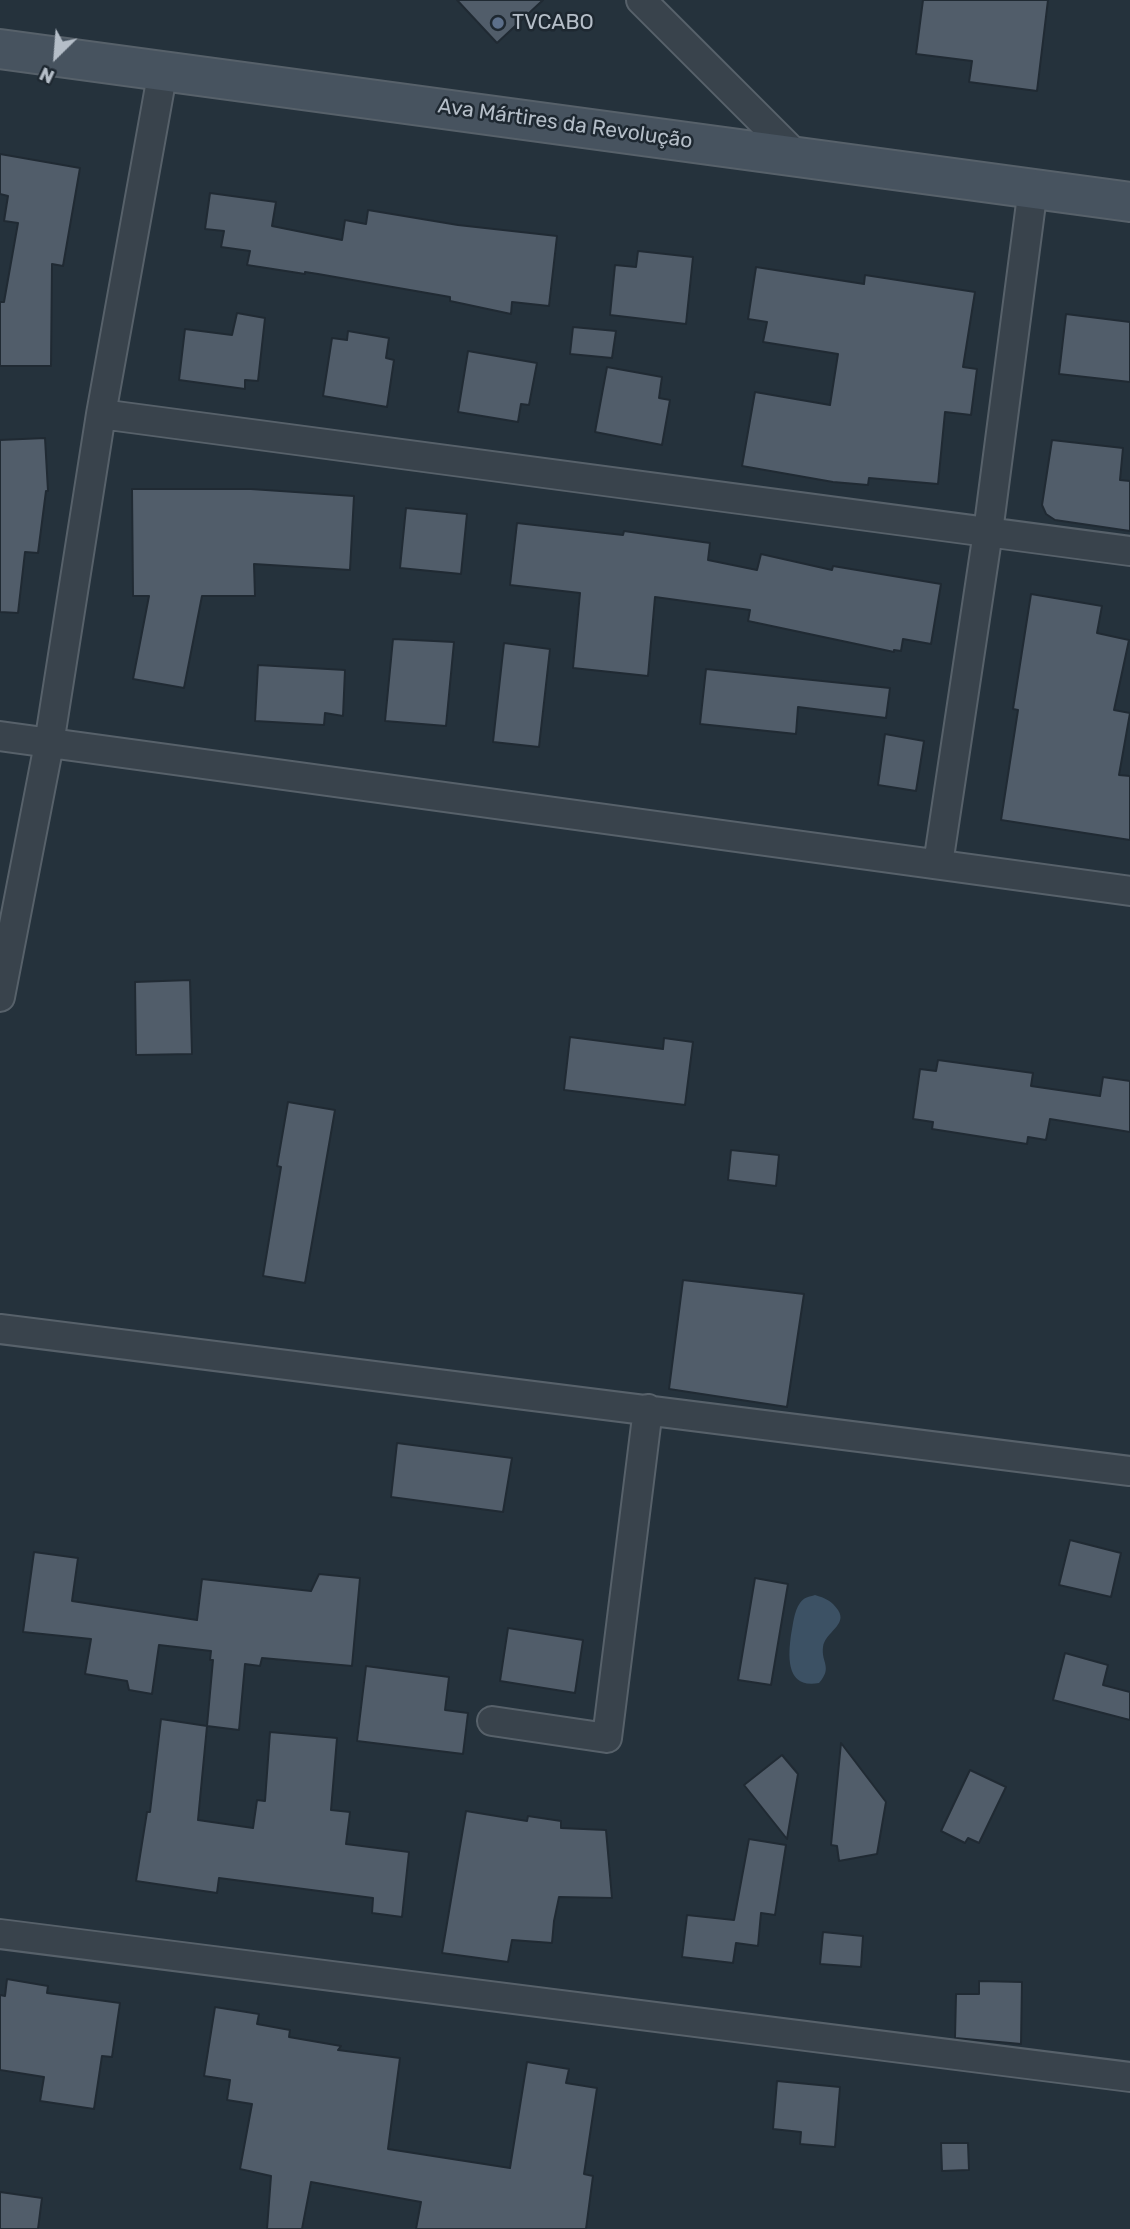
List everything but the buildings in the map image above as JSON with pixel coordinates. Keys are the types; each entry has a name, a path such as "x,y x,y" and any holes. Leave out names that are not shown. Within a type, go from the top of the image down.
{"street":[{"path":"641,0 796,155"},
{"name":"Ava Mártires da Revolução","path":"0,49 1130,202"},
{"path":"0,997 49,744 101,414 163,70"},
{"path":"938,864 988,532 1032,188"},
{"path":"101,414 1130,551"},
{"path":"0,736 1130,891"},
{"path":"0,1329 1130,1471"},
{"path":"492,1721 607,1738 648,1409"},
{"path":"0,1934 1130,2077"}],"water":[{"path":"815,1595 833,1604 838,1610 840,1620 823,1647 826,1669 823,1678 819,1683 808,1684 800,1681 792,1670 790,1644 798,1606 803,1600"}],"place":[{"name":"TVCABO","path":"498,23"}]}
